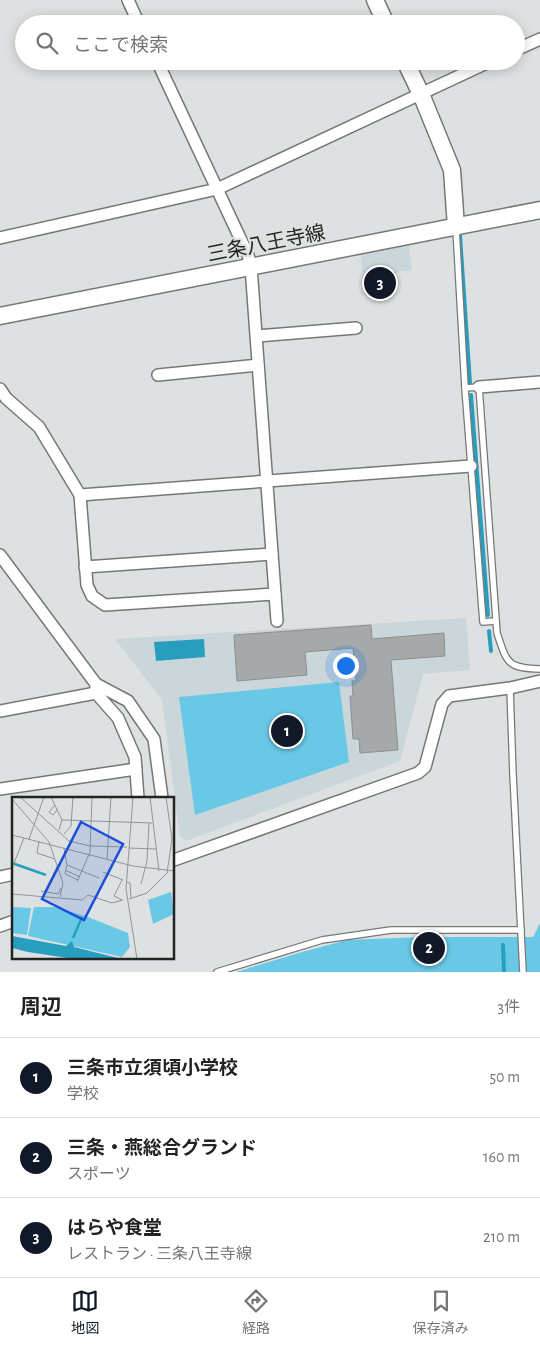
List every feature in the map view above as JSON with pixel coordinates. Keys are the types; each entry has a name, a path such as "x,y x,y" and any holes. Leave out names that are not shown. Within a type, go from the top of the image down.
{"main road":[{"path":"375,0 382,15"},
{"path":"408,70 452,170 456,227"},
{"name":"三条八王寺線","path":"0,316 540,210"}],"street":[{"path":"128,0 135,15"},
{"path":"525,46 540,38"},
{"path":"160,70 248,255 251,267 277,620"},
{"path":"0,238 217,189 472,70"},
{"path":"256,336 356,328"},
{"path":"158,375 258,366"},
{"path":"479,387 540,382"},
{"path":"0,389 6,398 39,427 80,496 87,585 92,596 105,605 275,594"},
{"path":"80,496 471,466"},
{"path":"86,567 272,554"},
{"path":"0,555 118,718 135,757 138,797"},
{"path":"175,860 418,773 426,767 442,704 449,696 510,688 540,681"},
{"path":"0,711 96,689 128,701 154,739 162,797"},
{"path":"0,789 136,769"},
{"path":"0,926 12,922"}],"lane":[{"path":"456,227 465,388 483,622 495,621"},
{"path":"465,388 479,387 497,633 502,650 510,663 517,667 540,670"},
{"path":"510,688 523,972"},
{"path":"217,972 322,940 391,930 521,930"}],"shaded area":[{"path":"409,245 412,270 396,272 397,292 364,295 361,254"},
{"path":"466,618 470,670 423,674 400,761 186,841 180,836 162,700 115,639"},
{"path":"204,639 205,657 156,661 154,642"},
{"path":"339,682 349,762 195,815 179,697"},
{"path":"540,923 540,972 236,972 347,940 421,937 533,937"}],"building":[{"path":"394,272 396,290 367,294 364,275"},
{"path":"371,625 372,639 444,633 445,656 391,660 398,750 360,753 359,739 353,739 350,696 353,696 352,681 356,681 353,648 305,652 307,675 237,681 234,635"}],"waterway":[{"path":"460,236 470,383"},
{"path":"471,395 488,615"},
{"path":"489,631 491,651"},
{"path":"503,945 504,972"}],"place":[{"name":"はらや食堂","path":"380,283"},
{"name":"三条市立須頃小学校","path":"287,731"},
{"name":"三条・燕総合グランド","path":"429,948"}]}
